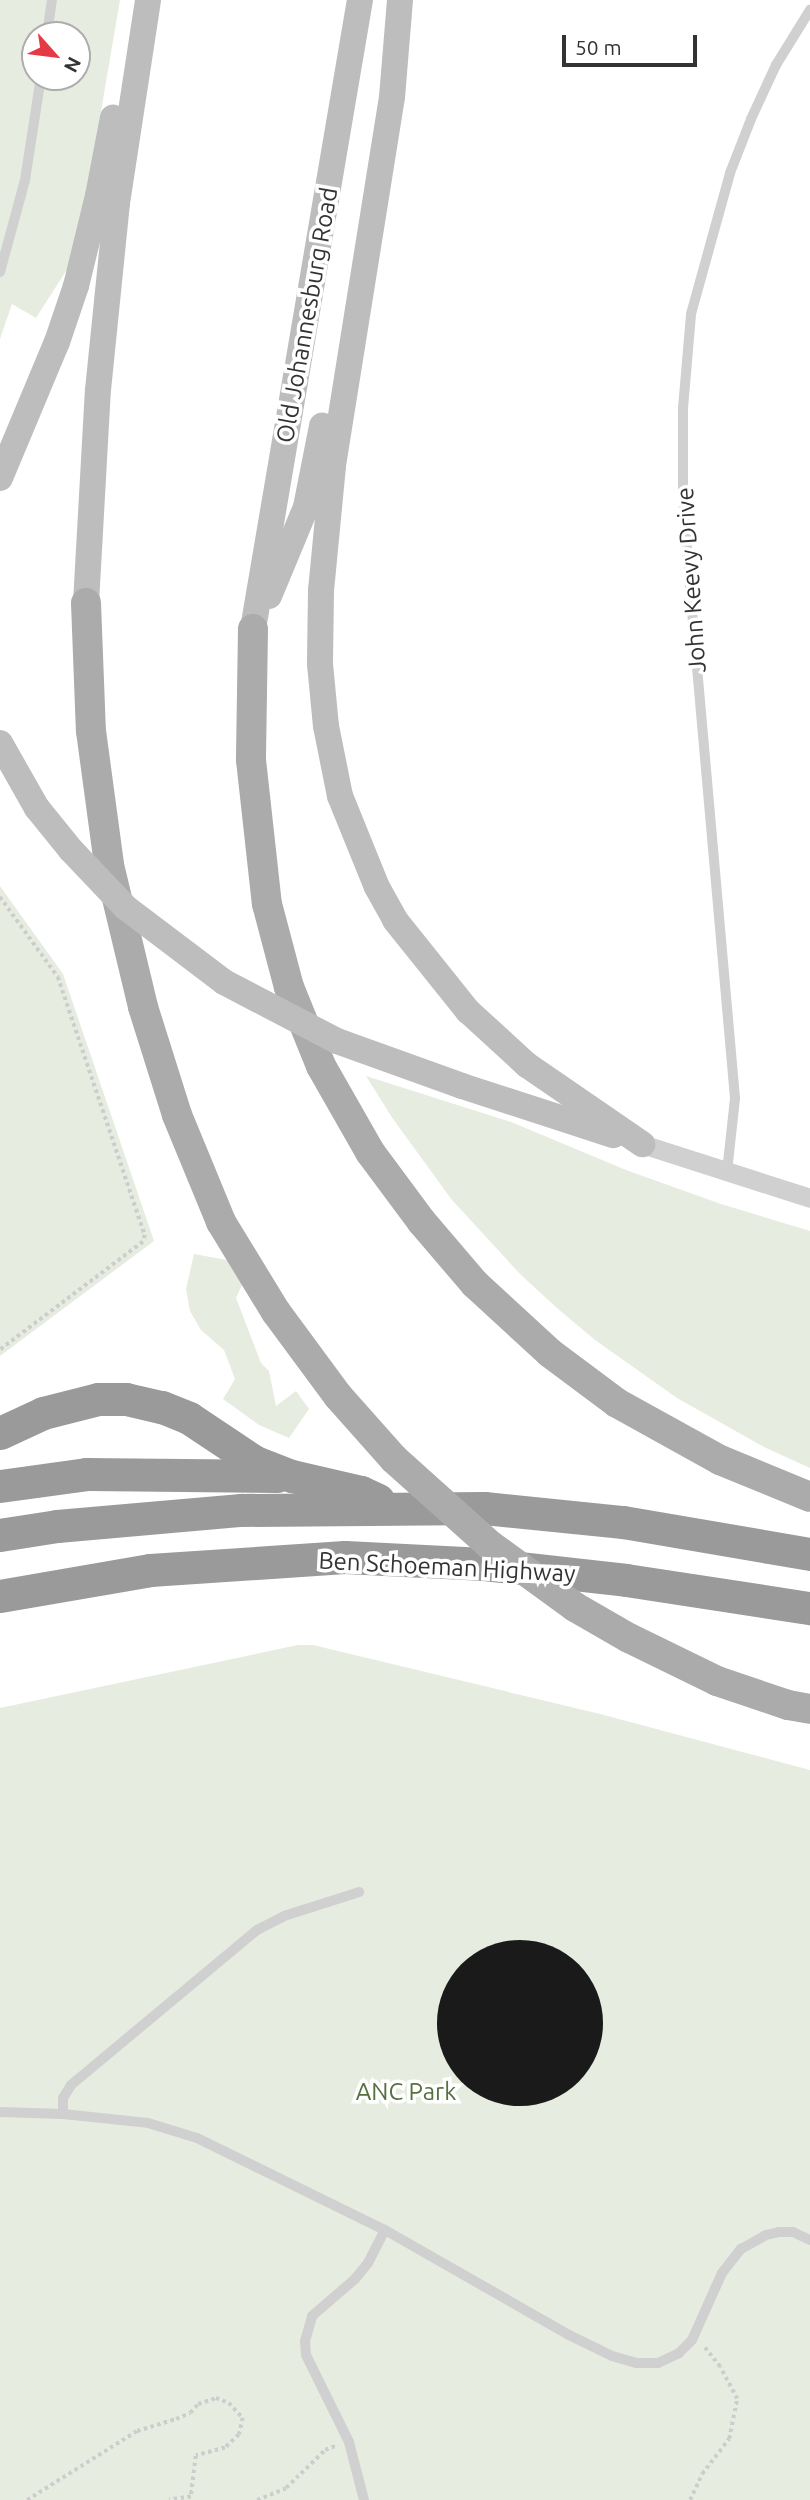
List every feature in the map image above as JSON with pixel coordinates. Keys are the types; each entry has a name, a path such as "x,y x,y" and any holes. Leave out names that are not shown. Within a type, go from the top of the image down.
{"highway":[{"path":"0,1433 43,1413 98,1399 126,1399 162,1407 189,1418 255,1462 292,1476 361,1492 393,1507"},
{"path":"0,1486 86,1474 292,1476"},
{"path":"0,1535 57,1526 241,1510 484,1508 609,1521 810,1554"},
{"name":"Ben Schoeman Highway","path":"0,1596 150,1570 345,1557 484,1564 626,1580 810,1608"}],"main road":[{"path":"0,478 57,342 76,286 98,196 134,0"},
{"path":"148,0 117,203 107,297 98,390 86,603 91,730 109,865 143,1007 177,1115 221,1222 276,1312 338,1396 394,1459 490,1545 575,1607 629,1638 717,1681 799,1707"},
{"name":"Old Johannesburg Road","path":"253,629 360,0"},
{"path":"400,0 392,97 333,466 321,590 320,664 326,726 340,796 377,887 395,920 468,1012 527,1065 642,1144"},
{"path":"397,29 359,209 306,507 253,629 251,760 267,904 289,987 321,1066 370,1152 422,1222 475,1284 550,1353 617,1403 720,1460 810,1497"},
{"path":"0,743 37,808 71,850 125,907 224,982 337,1041 462,1086 642,1144"}],"street":[{"path":"642,1144 810,1198"}],"lane":[{"path":"49,21 52,0"},
{"name":"John Keevy Drive","path":"727,1172 735,1098 691,599 684,499 683,408 691,314 730,173 776,65 810,10"},
{"path":"0,272 25,180 39,91"},
{"path":"63,2114 63,2098 71,2085 257,1930 284,1916 359,1892"},
{"path":"0,2112 63,2114 148,2123 175,2130 385,2230 612,2356 636,2363 658,2363 679,2353 692,2340 722,2273 741,2249 766,2235 779,2232 793,2232 809,2237"},
{"path":"364,2500 349,2442 306,2355 307,2327 312,2316 362,2271 385,2230"}],"path":[{"path":"0,897 58,977 145,1235 144,1242 0,1350"},
{"path":"690,2500 702,2474 729,2439 737,2399 720,2367 702,2345 692,2340"},
{"path":"27,2500 137,2431 190,2413 198,2404 216,2398 229,2403 243,2418 239,2435 225,2448 196,2456 191,2497 169,2500"},
{"path":"257,2500 286,2488 325,2449 349,2442"}],"green space":[{"path":"0,0 120,0 87,193 71,263 36,318 12,304 0,339"},
{"path":"0,886 63,974 154,1241 0,1356"},
{"path":"366,1076 511,1122 626,1170 721,1204 810,1231 810,1468 764,1447 677,1398 595,1340 557,1308 520,1274 452,1200 393,1119"},
{"path":"194,1254 232,1261 247,1274 236,1298 261,1363 269,1371 276,1406 296,1391 309,1409 289,1438 259,1425 223,1399 235,1379 224,1350 201,1330 190,1311 186,1289"},
{"name":"ANC Park","path":"298,1645 313,1645 600,1714 810,1770 810,2500 0,2500 0,1708"}],"building":[{"path":"520,1940 552,1947 566,1954 578,1965 589,1977 596,1991 603,2023 596,2055 589,2069 578,2081 566,2092 552,2099 520,2106 488,2099 474,2092 462,2081 451,2069 444,2055 437,2023 444,1991 451,1977 462,1965 474,1954 488,1947"}]}
